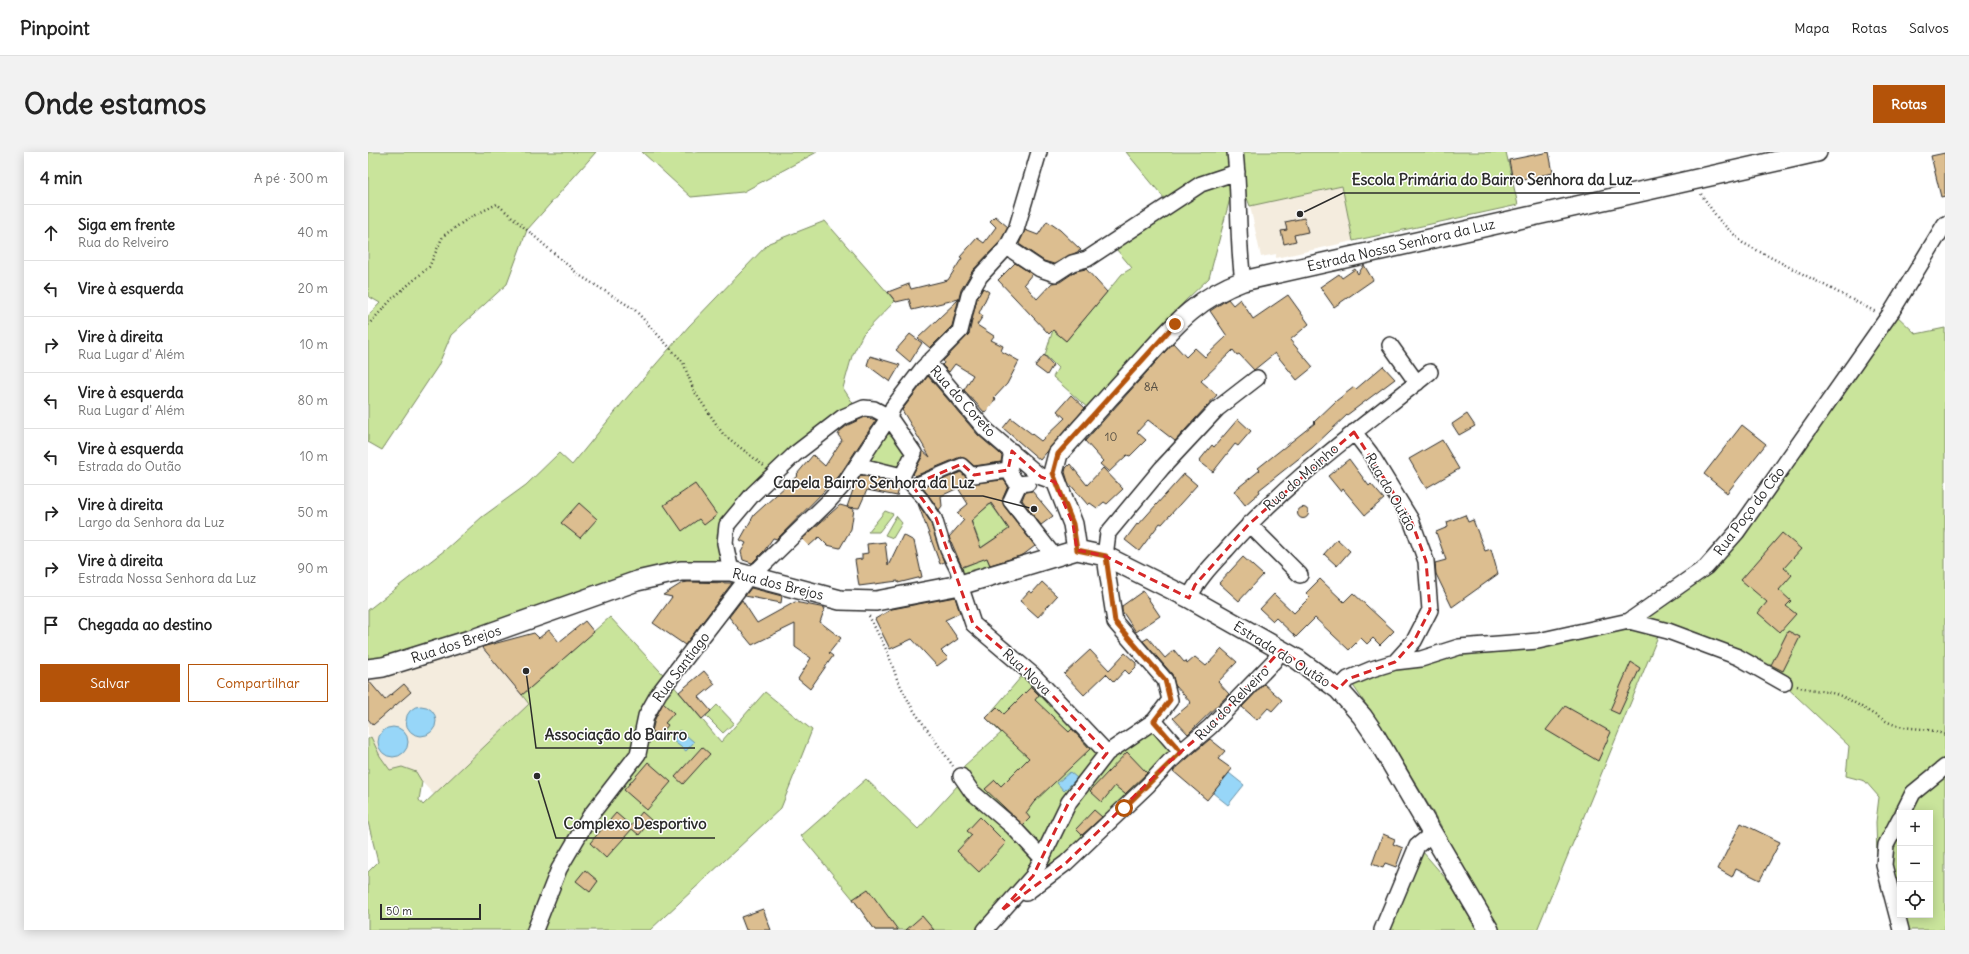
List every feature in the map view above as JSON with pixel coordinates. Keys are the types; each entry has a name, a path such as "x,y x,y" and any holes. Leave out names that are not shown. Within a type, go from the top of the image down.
{"street":[{"name":"Rua Santiago","path":"535,930 559,868 590,816 638,754 646,716 659,693 749,576 760,568 828,502 846,482 889,417 893,407 928,362 960,331 969,295 980,276 1007,247 1016,230 1039,152"},
{"path":"1235,152 1240,264 1243,281"},
{"name":"Estrada Nossa Senhora da Luz","path":"1048,480 1053,473 1054,462 1058,454 1175,324 1208,296 1243,281 1817,152"},
{"path":"1007,247 1040,269 1056,274 1072,262 1087,259 1201,184 1237,172"},
{"name":"Rua Poço do Cão","path":"1338,688 1348,679 1395,662 1420,659 1459,646 1538,641 1629,621 1706,567 1737,532 1887,318 1945,224"},
{"path":"1390,345 1416,383"},
{"name":"Rua do Coreto","path":"928,362 985,429 1048,480"},
{"name":"Rua do Moinho","path":"1189,598 1195,585 1249,524 1326,455 1430,372"},
{"path":"985,930 1033,876 1069,802 1107,753 1154,721 1170,700 1165,680 1115,622 1106,556 1108,533 1162,468 1217,409 1258,378"},
{"path":"731,571 725,543 727,525 753,494 795,454 843,417 864,408 874,409 889,417 914,453 907,481"},
{"name":"Rua do Outão","path":"1354,432 1370,453 1411,520 1426,561 1430,610 1414,641 1395,662"},
{"path":"1012,451 1008,470 1012,478 1020,484 1048,480 1073,524 1077,550"},
{"path":"907,481 962,464 974,476 1008,470"},
{"path":"857,465 907,481 936,518 946,550 956,570 960,585"},
{"path":"1020,484 1011,501 1054,556"},
{"path":"1249,524 1300,576"},
{"name":"Estrada do Outão","path":"1077,550 1106,556 1189,598 1282,650 1326,678 1338,688 1373,732 1489,930"},
{"name":"Rua dos Brejos","path":"368,669 384,667 476,638 637,581 681,571 731,571 840,600 876,602 960,585 1077,550"},
{"name":"Rua Nova","path":"960,585 972,624 1032,674 1107,753"},
{"path":"1629,621 1668,631 1738,657 1784,683"},
{"name":"Rua do Relveiro","path":"1001,911 1066,863 1181,752 1210,727 1274,661 1282,650"},
{"path":"1154,721 1181,752"},
{"path":"1904,810 1913,793 1945,767"},
{"path":"961,776 972,792 1012,827 1042,858"},
{"path":"1897,824 1886,845 1884,864 1901,930"},
{"path":"1382,930 1417,846 1433,833"}],"path":[{"path":"1693,180 1719,220 1743,243 1887,318"},
{"path":"368,325 393,298 429,267 443,236 469,218 497,204 579,275 634,309 683,362 694,391 723,434 757,459 773,475"},
{"path":"863,601 912,708 961,776"},
{"path":"1784,683 1809,690 1824,690 1859,704 1884,721 1902,727 1928,729 1945,735"}],"highlighted area":[{"path":"1354,432 1411,520 1426,561 1430,610 1414,641 1395,662 1348,679 1338,689 1281,650 1210,727 1169,762 1066,863 1001,911 1033,876 1069,802 1107,753 1032,674 973,624 936,518 912,485 962,464 974,475 1008,470 1012,451 1041,477 1055,482 1073,524 1077,550 1105,556 1189,598 1195,585 1249,524"}],"shaded area":[{"path":"1342,186 1353,241 1276,258 1276,254 1261,257 1250,206"},
{"path":"481,646 530,704 434,795 422,782 416,772 402,767 390,770 380,756 368,734 368,678 406,670"}],"green space":[{"path":"368,152 596,152 527,230 507,284 451,335 438,366 382,450 368,442 368,316 380,303 368,296"},
{"path":"642,152 817,152 743,192 691,197"},
{"path":"1126,152 1506,152 1518,205 1353,241 1342,186 1250,206 1237,172 1209,278 1185,301 1090,410 1053,377 1058,368 1045,355 1053,330 1066,341 1122,274 1132,268 1111,243 1169,204"},
{"path":"825,221 895,301 863,334 852,356 843,388 858,411 843,417 727,525 722,562 368,665 368,610 445,550 482,517 526,485 559,453 572,465 624,401 689,326 769,243"},
{"path":"1892,311 1916,334 1945,328 1945,930 1901,930 1898,918 1933,918 1933,810 1897,810 1897,915 1884,867 1877,857 1876,822 1879,797 1865,781 1846,776 1849,746 1779,680 1661,629 1537,930 1500,930 1462,868 1440,824 1388,737 1350,681 1372,669 1629,621 1706,567"},
{"path":"887,434 894,436 908,453 896,471 871,463 872,457"},
{"path":"991,504 1016,539 1000,535 982,547 992,570 967,583 961,568 973,563 967,550 980,544 969,514 979,513"},
{"path":"885,511 893,514 879,532 868,532"},
{"path":"896,516 902,523 893,538 885,535"},
{"path":"610,617 672,684 721,742 765,692 812,730 781,808 650,930 368,930 368,872 378,862 368,822 368,739 371,737 380,756 390,770 402,767 416,772 422,782 419,800 423,805 529,704 522,695"},
{"path":"1027,670 1107,753 1154,721 1181,752 985,930 875,930 853,899 801,836 866,779 918,829 958,785 964,766 1001,733 986,718"},
{"path":"717,705 734,723 723,733 706,716"},
{"path":"1416,844 1448,881 1477,930 1382,930"}],"water":[{"path":"421,706 427,707 435,715 435,727 427,735 421,736 415,735 407,727 406,721 407,715 415,707"},
{"path":"393,727 399,728 407,736 407,748 399,756 393,757 387,756 379,748 378,742 379,736 387,728"},
{"path":"680,730 694,742 686,751 672,740"},
{"path":"1070,772 1077,778 1064,791 1057,783"},
{"path":"1229,773 1244,785 1228,805 1213,793"}],"building":[{"path":"1549,152 1553,173 1513,181 1509,160"},
{"path":"1945,153 1945,196 1941,197 1931,156"},
{"path":"995,216 1008,227 1000,242 973,270 961,290 959,299 912,310 909,299 896,302 888,292 909,284 911,289 948,280 962,258 960,257 977,238 984,243 996,227 990,221"},
{"path":"1304,218 1308,232 1294,235 1296,241 1284,244 1281,231 1287,230 1285,222"},
{"path":"1047,221 1060,230 1081,250 1054,264 1044,261 1019,244 1025,230 1038,235"},
{"path":"1015,263 1032,274 1024,284 1037,299 1052,283 1060,282 1076,271 1086,269 1107,292 1066,341 1053,330 1049,334 998,280"},
{"path":"1364,265 1373,280 1334,307 1320,287 1339,274 1342,278 1355,269 1358,274"},
{"path":"983,288 989,292 979,313 983,316 977,325 994,336 991,340 1003,346 1001,351 1019,361 1007,384 994,398 996,399 985,413 964,390 973,375 955,364 949,372 942,365 944,363 943,361 969,334 977,298"},
{"path":"1288,295 1309,324 1290,340 1313,367 1297,380 1275,353 1254,370 1239,354 1237,355 1233,350 1201,381 1217,395 1175,441 1148,420 1137,432 1146,440 1130,456 1127,455 1109,472 1100,464 1103,461 1085,441 1173,343 1186,357 1195,348 1205,357 1227,336 1210,311 1228,299 1233,305 1240,299 1253,319"},
{"path":"959,299 952,326 930,348 918,338"},
{"path":"910,334 922,343 910,362 896,350"},
{"path":"1044,355 1053,365 1047,375 1035,366"},
{"path":"870,356 900,365 890,382 867,365"},
{"path":"1383,366 1395,379 1347,415 1312,448 1259,490 1260,492 1245,505 1234,491 1260,470 1258,468 1315,423 1314,422 1336,401 1354,387 1356,389"},
{"path":"928,376 978,435 1002,456 1001,462 974,466 966,459 960,457 915,476 913,474 922,457 923,451 930,457 902,410"},
{"path":"1071,395 1085,408 1040,460 1003,428 1011,418 1041,441 1065,418 1057,411"},
{"path":"1467,414 1475,426 1459,435 1452,424"},
{"path":"865,417 876,420 839,476 777,539 773,538 764,551 752,563 743,560 741,552 746,543 740,540 754,515 798,475 797,474 813,455 825,466 842,440 838,435 840,431 848,425"},
{"path":"1238,419 1251,431 1238,446 1235,444 1213,472 1199,461 1212,445 1214,447"},
{"path":"1742,425 1766,444 1727,493 1704,474"},
{"path":"1442,440 1459,469 1426,488 1409,459"},
{"path":"1349,459 1369,486 1371,484 1384,499 1365,515 1343,489 1341,492 1328,476"},
{"path":"1070,464 1087,485 1103,468 1123,489 1107,504 1104,502 1097,508 1090,503 1088,505 1068,482 1065,472 1066,468"},
{"path":"961,472 971,483 1004,480 1008,486 1003,498 1004,506 1035,546 1023,555 990,565 987,558 962,567 949,537 964,520 957,513 968,504 958,488 941,496 942,506 939,510 923,488","holes":["991,503 1009,529 981,548 971,521"]},
{"path":"1184,474 1197,485 1162,524 1160,523 1139,551 1125,540 1137,524 1138,525"},
{"path":"861,475 900,485 897,496 867,490 859,508 847,507 854,487"},
{"path":"695,484 717,515 704,525 699,519 682,531 664,505"},
{"path":"1032,491 1053,516 1041,525 1022,500 1025,492"},
{"path":"579,503 597,519 580,538 561,523"},
{"path":"918,504 930,521 944,562 940,564"},
{"path":"840,505 854,509 851,529 840,548 827,545 819,537 809,546 802,539"},
{"path":"1303,507 1307,509 1309,513 1307,517 1303,519 1299,517 1297,513 1299,509"},
{"path":"1465,515 1468,522 1473,520 1485,551 1491,549 1498,574 1452,607 1436,574 1435,563 1446,560 1436,532 1448,527 1447,522"},
{"path":"1782,533 1801,549 1784,568 1792,575 1779,590 1791,601 1786,606 1796,614 1780,632 1758,613 1767,602 1741,580"},
{"path":"903,535 914,541 922,577 898,583 898,581 859,586 855,560 862,559 862,554 868,553 867,544 885,542 888,566"},
{"path":"1337,539 1350,551 1337,566 1324,554"},
{"path":"1243,557 1263,575 1239,601 1219,583"},
{"path":"1320,579 1344,602 1353,593 1394,631 1380,645 1373,638 1367,644 1361,638 1349,650 1315,618 1296,637 1276,618 1273,621 1260,609 1274,594 1294,613 1310,597 1306,593"},
{"path":"1042,582 1057,596 1038,617 1020,601 1029,591 1032,593"},
{"path":"682,583 732,583 685,645 653,623 672,597 663,595"},
{"path":"751,588 782,596 781,603 745,596"},
{"path":"1143,591 1160,616 1136,632 1122,611 1122,606"},
{"path":"955,597 960,613 945,620 958,639 941,651 948,658 937,666 912,639 890,649 875,619 892,609"},
{"path":"742,600 757,623 795,602 825,608 820,622 841,638 829,653 833,656 810,689 798,679 811,658 795,647 795,624 752,645 729,617"},
{"path":"585,621 594,632 522,695 482,647 534,633 539,638 549,630 559,642"},
{"path":"1788,631 1800,637 1783,671 1771,665"},
{"path":"1148,638 1165,658 1174,650 1184,662 1186,661 1187,664 1195,657 1206,666 1222,649 1237,662 1218,682 1229,694 1188,734 1173,718 1191,703 1175,685 1172,674 1143,641"},
{"path":"1090,650 1109,670 1125,653 1136,663 1136,667 1129,674 1125,670 1114,682 1106,674 1084,695 1064,674"},
{"path":"1631,662 1640,668 1619,714 1610,710"},
{"path":"704,671 715,684 699,697 711,711 702,719 679,692"},
{"path":"368,680 385,700 404,684 411,692 373,725 368,719"},
{"path":"1264,684 1282,700 1272,711 1268,708 1257,720 1242,707"},
{"path":"1031,687 1039,695 1035,700 1069,732 1072,729 1090,749 1034,802 1026,813 1030,818 1023,825 985,789 995,780 1001,786 1029,758 986,718 997,707 1004,714"},
{"path":"663,703 674,713 665,723 668,725 659,737 652,731 655,719"},
{"path":"1565,706 1611,732 1598,761 1546,730"},
{"path":"1210,739 1225,751 1218,759 1232,769 1207,800 1173,771"},
{"path":"702,747 710,754 683,784 675,777"},
{"path":"1127,752 1147,773 1125,794 1115,786 1102,802 1090,791"},
{"path":"648,762 671,782 647,810 624,790"},
{"path":"1094,810 1102,817 1082,835 1076,829"},
{"path":"642,812 651,820 639,835 632,829 606,858 590,843 616,813 631,826"},
{"path":"980,817 1006,843 979,872 957,851 972,835 967,831"},
{"path":"1741,823 1780,842 1760,880 1736,868 1732,877 1718,869"},
{"path":"1383,834 1395,839 1393,844 1403,848 1396,867 1385,863 1383,868 1372,864"},
{"path":"585,870 598,881 590,892 576,881"},
{"path":"868,889 898,930 875,930 853,899"},
{"path":"763,909 771,930 746,930 741,917"},
{"path":"922,916 934,930 906,930"}],"place":[{"name":"Escola Primária do Bairro Senhora da Luz","path":"1300,214"},
{"name":"Capela Bairro Senhora da Luz","path":"1034,509"},
{"name":"Associação do Bairro","path":"526,671"},
{"name":"Complexo Desportivo","path":"537,776"}],"route":[{"path":"1124,808 1169,762 1181,752 1154,721 1170,700 1165,680 1115,622 1109,588 1106,556 1091,551 1077,550 1073,524 1055,482 1053,473 1054,462 1058,454 1175,324"}]}
